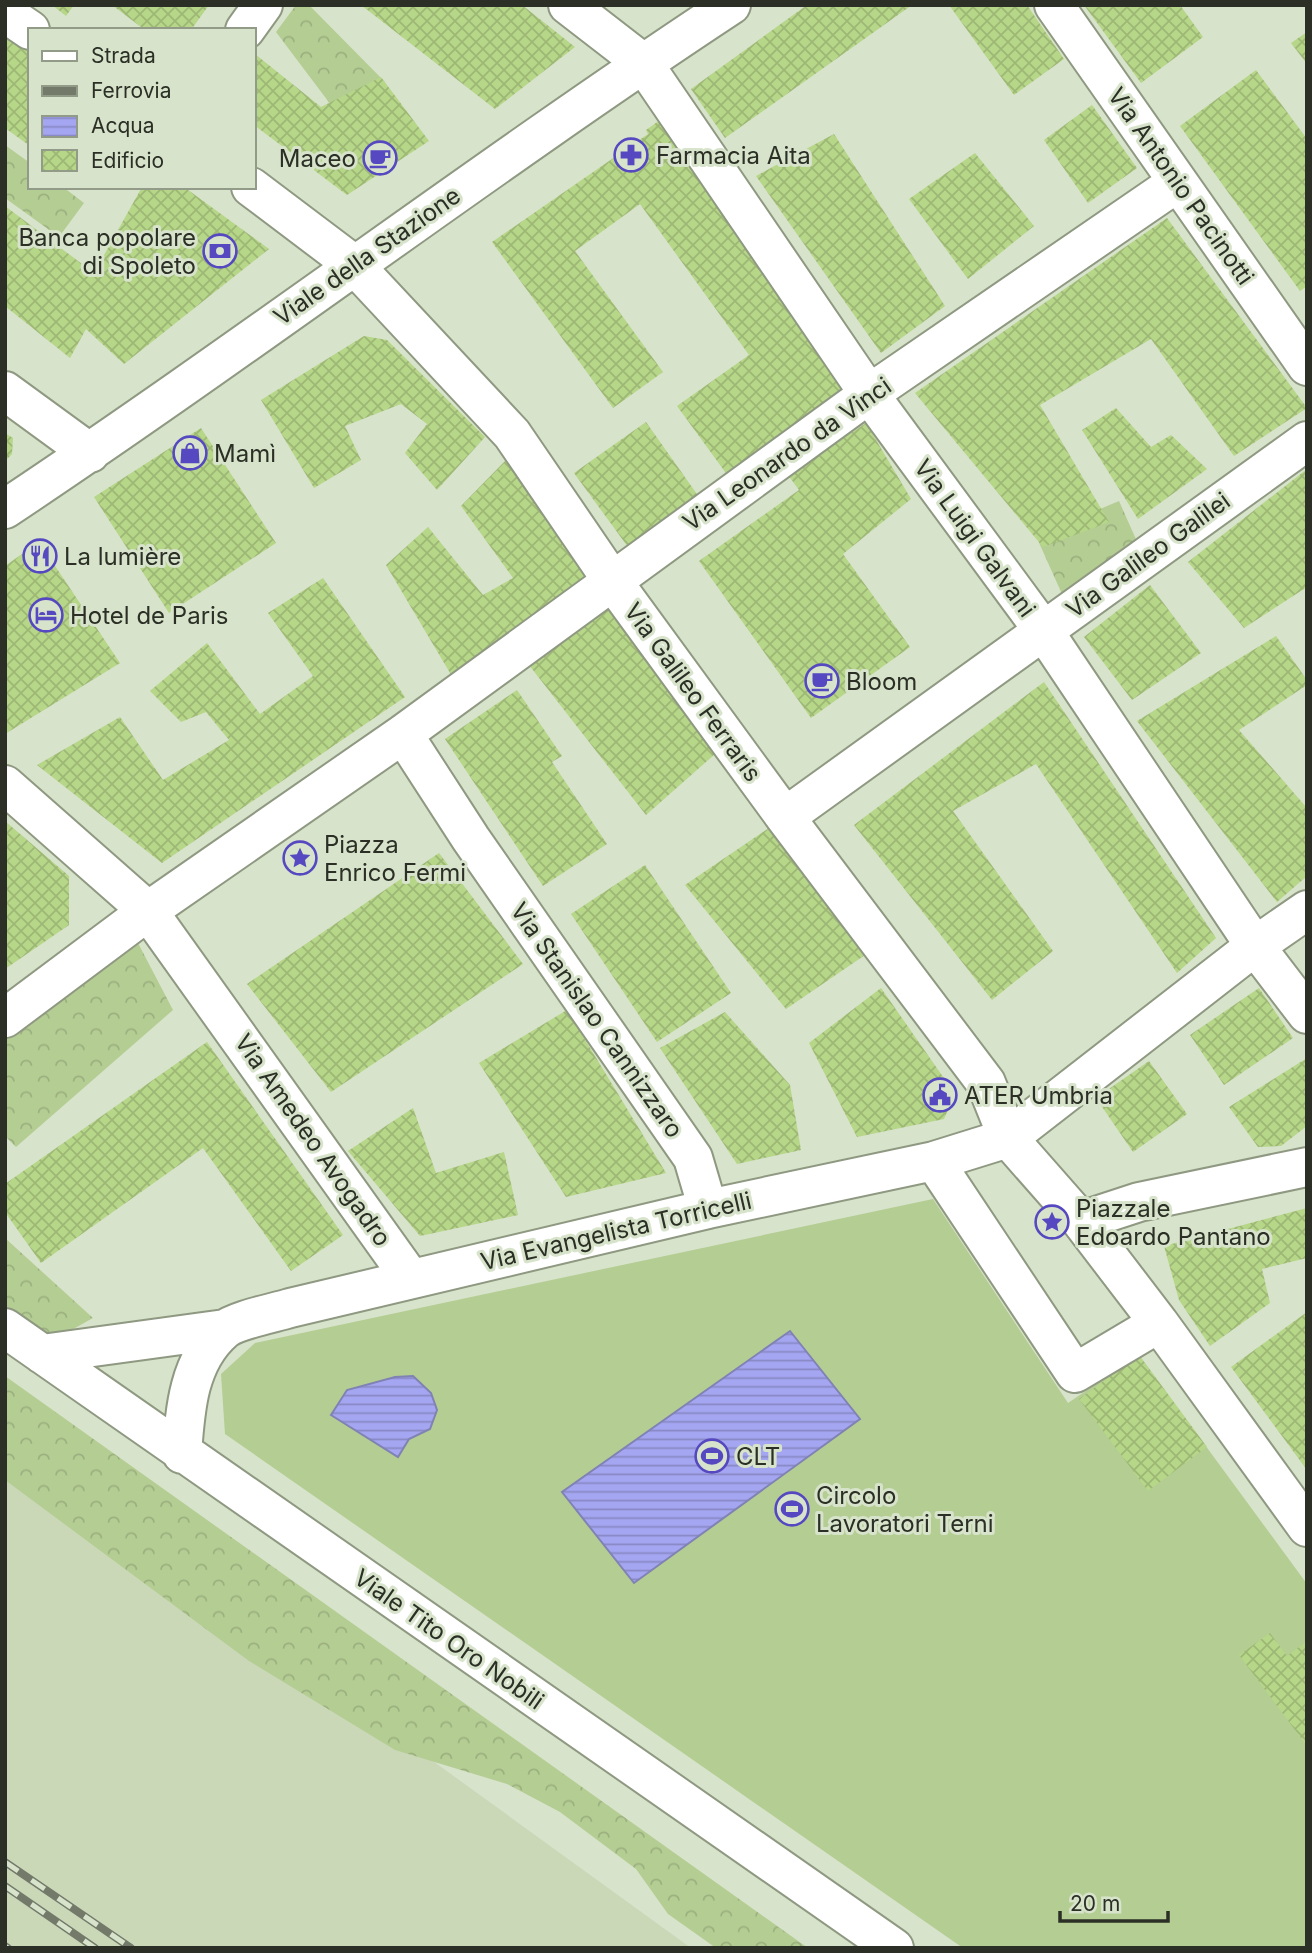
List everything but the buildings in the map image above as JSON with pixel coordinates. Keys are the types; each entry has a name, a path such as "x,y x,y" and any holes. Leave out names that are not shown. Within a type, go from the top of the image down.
{"street":[{"path":"246,28 263,5"},
{"name":"Via Luigi Galvani","path":"568,5 643,64 869,394 1043,631 1255,946 1307,1014"},
{"name":"Viale della Stazione","path":"5,509 90,453 354,264 731,5"},
{"name":"Via Antonio Pacinotti","path":"1054,5 1307,366"},
{"path":"5,13 28,29"},
{"name":"Via Leonardo da Vinci","path":"403,734 611,579 869,394 1178,181"},
{"name":"Via Galileo Ferraris","path":"254,189 354,264 512,434 611,579 785,817 986,1083 1008,1138"},
{"path":"5,391 90,453"},
{"name":"Via Galileo Galilei","path":"785,817 1307,441"},
{"path":"5,1018 148,911 403,734"},
{"name":"Via Stanislao Cannizzaro","path":"403,734 471,839 693,1158 708,1209"},
{"path":"5,785 148,911"},
{"path":"1307,910 1255,946 1008,1138 1081,1221 1159,1323 1307,1527"},
{"name":"Via Amedeo Avogadro","path":"148,911 215,1001 411,1279"},
{"name":"Via Evangelista Torricelli","path":"42,1354 225,1329 290,1308 708,1209 934,1161 1008,1138"},
{"path":"934,1161 1075,1373 1159,1323"},
{"path":"1081,1221 1139,1202 1307,1167"},
{"name":"Viale Tito Oro Nobili","path":"5,1328 894,1948"},
{"path":"183,1454 184,1419 195,1366 225,1329"}],"shaded area":[{"path":"5,1451 691,1948 5,1948"}],"green space":[{"path":"296,5 309,5 385,82 331,105 276,32"},
{"path":"5,145 28,162 28,189 66,189 84,203 59,237 5,198"},
{"path":"1119,501 1139,546 1066,603 1036,536"},
{"path":"127,922 173,1010 16,1147 5,1136 5,1019"},
{"name":"Circolo Lavoratori Terni","path":"933,1199 1068,1403 1139,1355 1307,1584 1307,1948 963,1948 225,1434 221,1374 255,1343"},
{"path":"5,1238 93,1318 48,1343 5,1309"},
{"path":"5,1376 808,1948 716,1948 668,1914 636,1869 560,1812 507,1784 395,1750 249,1661 5,1480"}],"water":[{"name":"CLT","path":"790,1331 860,1419 634,1583 562,1492"},
{"path":"413,1376 431,1393 437,1410 430,1429 409,1439 398,1457 331,1415 347,1390 395,1377"}],"railway":[{"path":"5,1862 131,1948"},
{"path":"5,1886 95,1948"}],"place":[{"name":"Farmacia Aita","path":"631,155"},
{"name":"Maceo","path":"380,158"},
{"name":"Banca popolare di Spoleto","path":"220,251"},
{"name":"Mamì","path":"190,453"},
{"name":"La lumière","path":"40,556"},
{"name":"Hotel de Paris","path":"46,615"},
{"name":"Bloom","path":"822,681"},
{"name":"Piazza Enrico Fermi","path":"300,858"},
{"name":"ATER Umbria","path":"940,1095"},
{"name":"Piazzale Edoardo Pantano","path":"1052,1222"},
{"name":"CLT","path":"712,1456"},
{"name":"Circolo Lavoratori Terni","path":"792,1509"}]}
